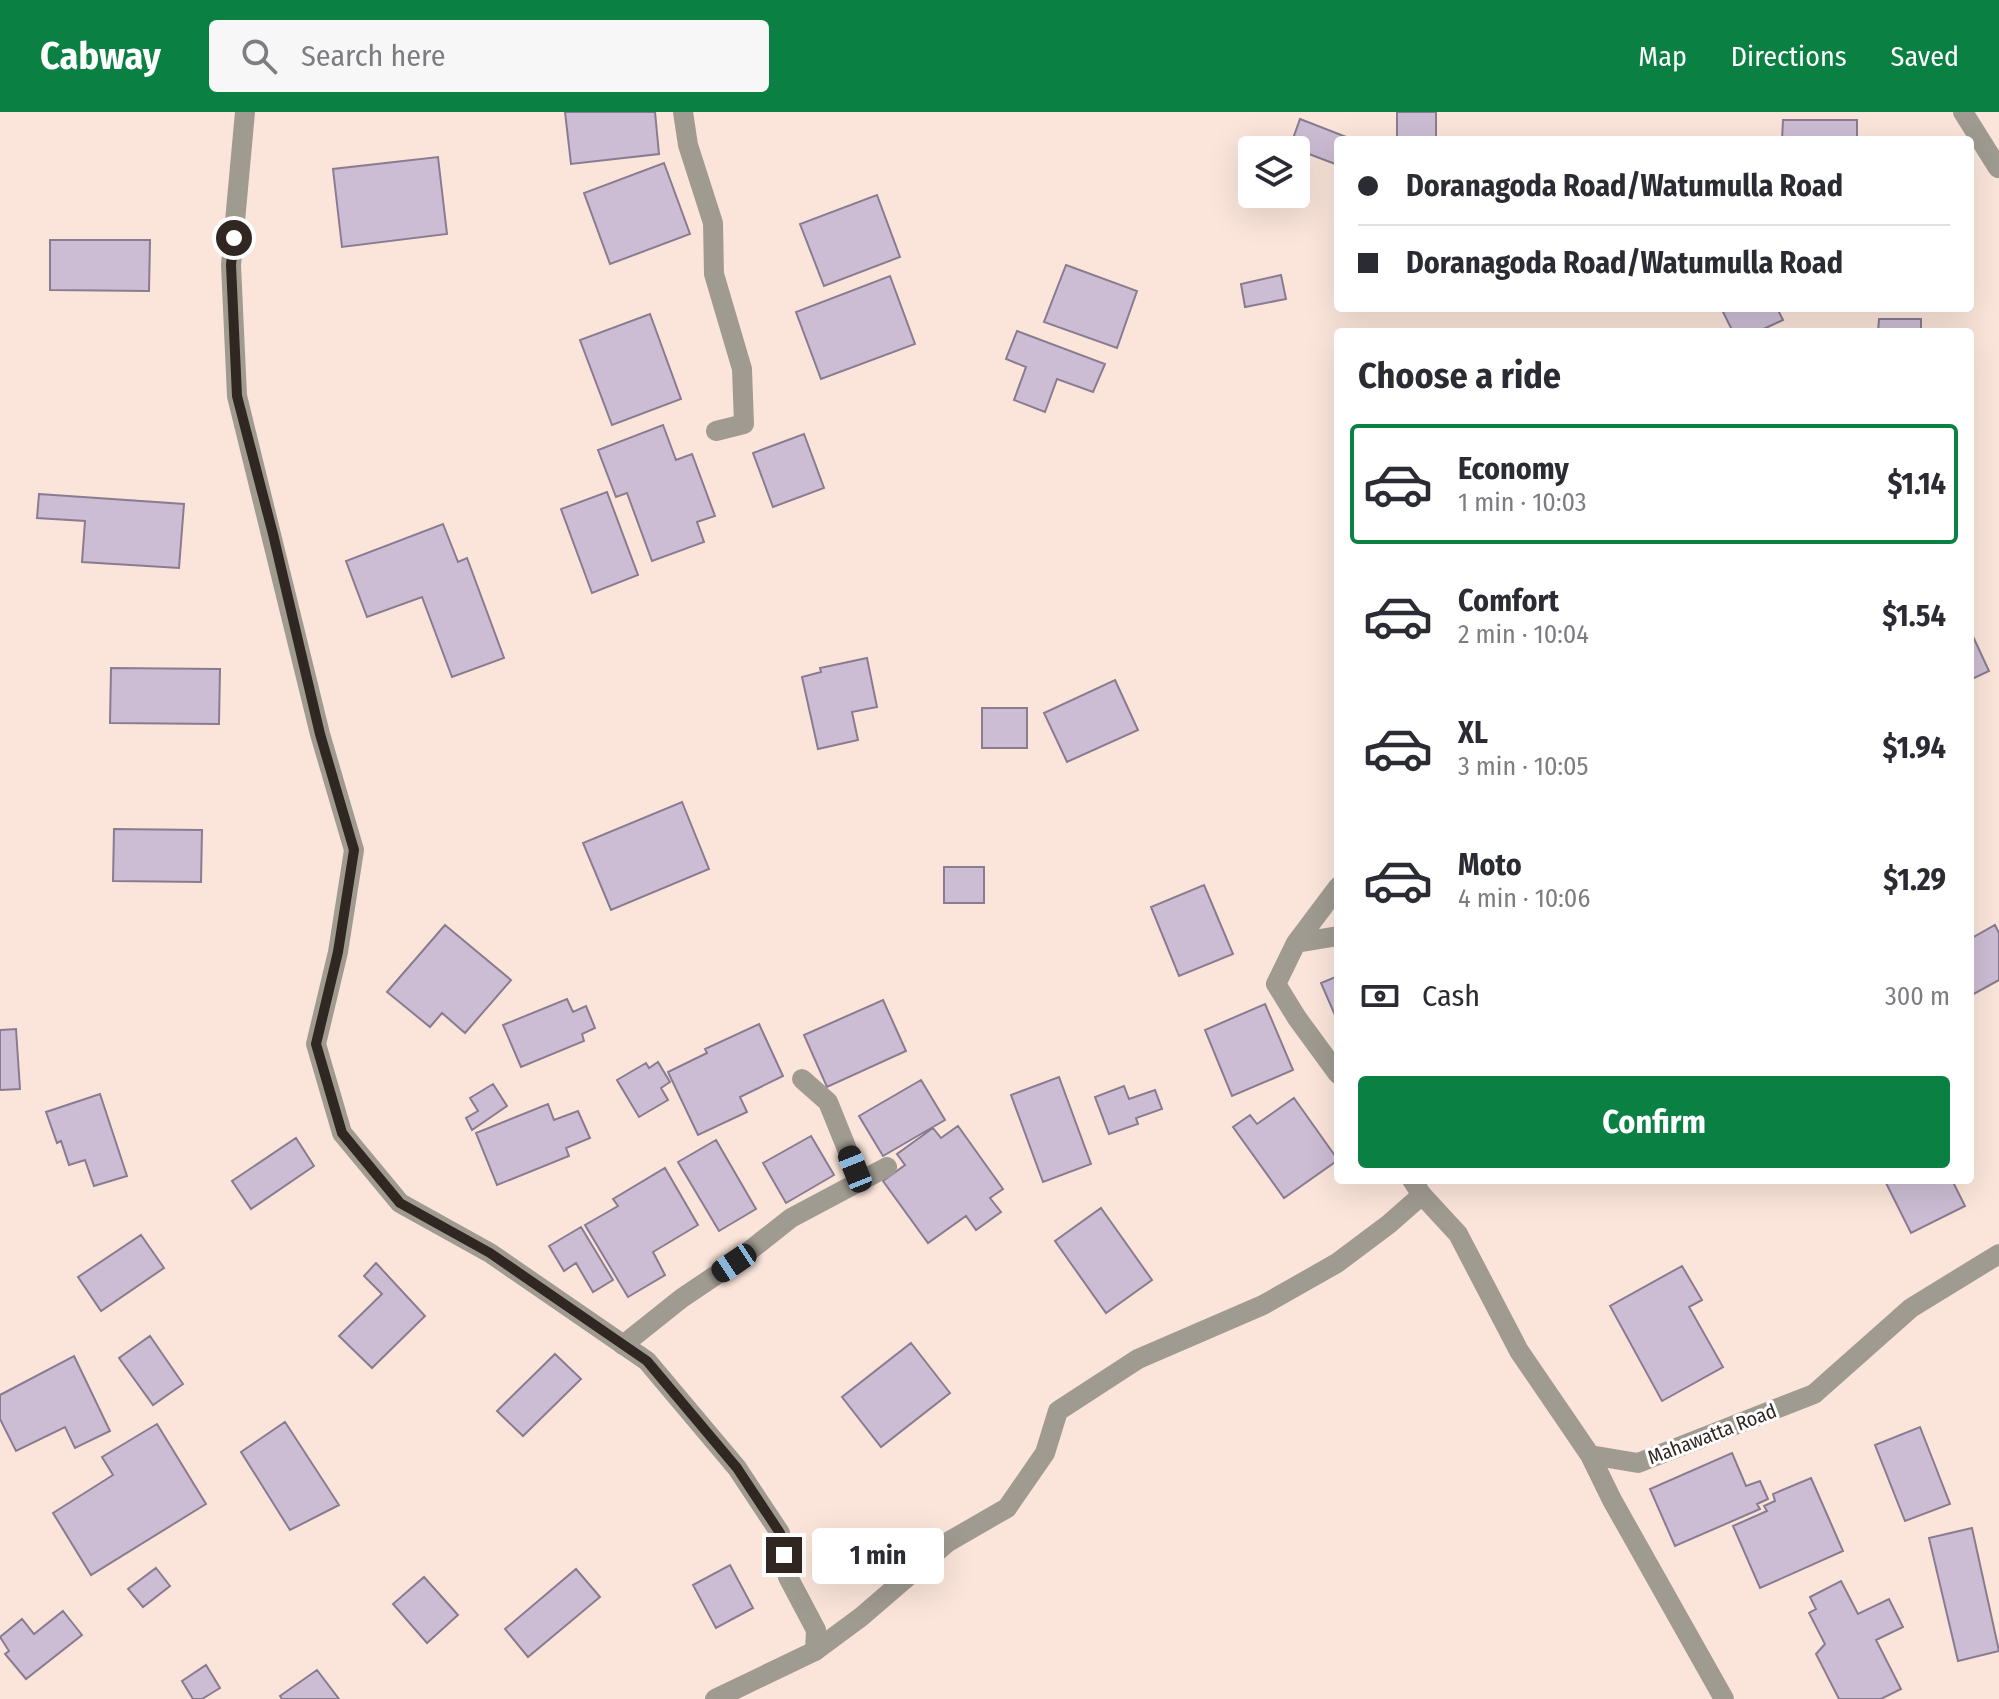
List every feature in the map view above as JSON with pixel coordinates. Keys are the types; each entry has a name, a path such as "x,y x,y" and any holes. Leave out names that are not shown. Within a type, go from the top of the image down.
{"street":[{"path":"245,112 231,265 237,396 320,734 354,850 338,952 316,1044 342,1133 400,1203 490,1253 647,1361 737,1468 780,1533 788,1577 816,1630 815,1651"},
{"path":"683,112 688,145 713,223 714,274 742,369 744,424 716,431"},
{"path":"1963,112 1998,168"},
{"path":"1334,892 1296,943 1276,984 1334,1069"},
{"path":"1296,943 1334,937"},
{"path":"802,1079 828,1102 855,1169 857,1182"},
{"path":"623,1345 791,1218 887,1167"},
{"path":"715,1699 815,1651 861,1617 948,1542 1007,1508 1045,1453 1058,1411 1138,1359 1263,1305 1337,1263 1389,1224 1417,1185 1458,1234 1519,1351 1590,1455 1625,1524 1724,1699"},
{"name":"Mahawatta Road","path":"1590,1455 1638,1463 1814,1394 1911,1308 1999,1254"}],"building":[{"path":"565,112 655,112 659,154 571,164"},
{"path":"1397,112 1436,112 1436,136 1397,136"},
{"path":"1300,119 1344,136 1334,136 1334,164 1310,154 1310,136 1294,136"},
{"path":"1783,120 1857,120 1857,136 1782,136"},
{"path":"438,157 447,234 342,247 333,169"},
{"path":"664,163 690,234 610,264 584,193"},
{"path":"877,195 900,257 824,286 800,224"},
{"path":"50,240 150,240 149,291 50,290"},
{"path":"1066,265 1137,291 1117,348 1044,322"},
{"path":"1281,275 1286,299 1245,307 1241,284"},
{"path":"890,276 915,344 821,379 796,312"},
{"path":"1723,312 1779,312 1783,320 1766,328 1731,328"},
{"path":"650,314 681,399 612,425 580,340"},
{"path":"1879,319 1921,319 1921,328 1878,328"},
{"path":"1017,331 1105,364 1093,392 1057,379 1045,412 1014,400 1026,367 1006,359"},
{"path":"663,425 676,460 692,454 715,516 697,522 704,542 652,561 627,493 616,497 598,450"},
{"path":"804,434 824,488 773,507 753,453"},
{"path":"607,492 638,575 592,593 561,509"},
{"path":"39,494 184,504 179,568 82,562 85,521 37,518"},
{"path":"443,524 458,562 467,558 504,658 452,677 422,597 367,617 346,561"},
{"path":"1974,639 1989,671 1974,678"},
{"path":"867,658 877,707 852,712 858,740 818,749 802,677 821,672 820,668"},
{"path":"111,668 220,669 219,724 110,723"},
{"path":"1115,680 1138,730 1067,762 1044,713"},
{"path":"982,708 1027,708 1027,748 982,748"},
{"path":"682,802 709,869 611,910 583,843"},
{"path":"114,829 202,830 201,882 113,881"},
{"path":"944,867 984,867 984,903 944,903"},
{"path":"1204,885 1233,954 1179,976 1151,907"},
{"path":"445,925 511,980 465,1033 442,1013 430,1027 387,992"},
{"path":"1995,925 1999,933 1999,980 1974,994 1974,937"},
{"path":"1334,978 1334,1013 1321,983"},
{"path":"567,999 573,1012 586,1006 595,1028 582,1034 584,1041 521,1067 503,1025"},
{"path":"883,1000 906,1051 827,1087 804,1035"},
{"path":"1265,1004 1293,1070 1232,1096 1205,1030"},
{"path":"759,1024 783,1076 740,1097 747,1112 698,1135 668,1072 707,1053 705,1049"},
{"path":"16,1029 20,1089 0,1090 0,1030"},
{"path":"658,1062 670,1082 661,1088 668,1100 639,1117 617,1080 646,1063 649,1068"},
{"path":"1059,1077 1091,1164 1043,1182 1011,1095"},
{"path":"921,1080 945,1120 883,1156 859,1116"},
{"path":"493,1084 507,1106 472,1130 466,1118 478,1111 470,1098"},
{"path":"1124,1086 1129,1099 1155,1090 1162,1109 1136,1118 1138,1124 1109,1134 1095,1097"},
{"path":"100,1094 127,1176 94,1186 85,1160 69,1165 46,1112"},
{"path":"1294,1098 1334,1154 1334,1163 1284,1198 1233,1127 1250,1115 1257,1124"},
{"path":"548,1104 554,1120 578,1111 590,1138 566,1148 569,1156 497,1185 476,1133"},
{"path":"958,1126 1003,1189 990,1198 1001,1212 976,1230 966,1216 928,1243 883,1181 905,1165 897,1154 933,1128 941,1138"},
{"path":"811,1136 834,1175 786,1203 763,1163"},
{"path":"296,1138 314,1166 251,1209 232,1181"},
{"path":"716,1140 756,1209 719,1231 678,1162"},
{"path":"665,1168 698,1225 653,1252 665,1275 628,1297 585,1225 618,1206 613,1199"},
{"path":"1886,1184 1954,1184 1965,1206 1911,1233"},
{"path":"1101,1208 1152,1280 1106,1313 1055,1241"},
{"path":"581,1227 613,1280 593,1292 576,1263 564,1271 549,1246"},
{"path":"141,1235 164,1268 101,1311 78,1277"},
{"path":"376,1263 425,1316 372,1368 339,1336 382,1294 364,1276"},
{"path":"1682,1266 1702,1300 1689,1307 1723,1367 1662,1401 1610,1306"},
{"path":"150,1336 183,1384 153,1405 119,1358"},
{"path":"911,1343 950,1393 881,1447 842,1397"},
{"path":"555,1354 581,1379 523,1436 497,1411"},
{"path":"74,1356 110,1431 75,1448 65,1427 16,1451 0,1419 0,1395"},
{"path":"285,1422 339,1505 290,1530 241,1452"},
{"path":"157,1424 206,1504 91,1575 53,1513 113,1475 102,1457"},
{"path":"1920,1427 1950,1504 1905,1521 1875,1445"},
{"path":"1732,1453 1746,1486 1760,1481 1768,1499 1757,1504 1760,1509 1675,1546 1650,1489"},
{"path":"1811,1478 1843,1551 1760,1588 1733,1526 1767,1511 1764,1506 1775,1501 1773,1494"},
{"path":"1972,1528 1999,1651 1958,1661 1929,1538"},
{"path":"730,1565 753,1608 716,1628 693,1585"},
{"path":"156,1568 170,1586 143,1607 128,1589"},
{"path":"576,1569 600,1597 528,1657 505,1629"},
{"path":"424,1577 458,1615 427,1643 393,1604"},
{"path":"1841,1581 1858,1614 1889,1599 1903,1627 1876,1640 1901,1689 1881,1699 1839,1699 1816,1654 1825,1644 1809,1613 1816,1609 1810,1597"},
{"path":"63,1611 82,1635 26,1679 5,1654 9,1651 0,1637 22,1619 34,1634"},
{"path":"206,1665 220,1688 202,1699 193,1699 182,1681"},
{"path":"317,1670 339,1699 282,1699 280,1696"}],"route":[{"path":"234,238 231,265 237,396 320,734 354,850 338,952 316,1044 342,1133 400,1203 490,1253 647,1361 737,1468 780,1533 784,1555"}]}
